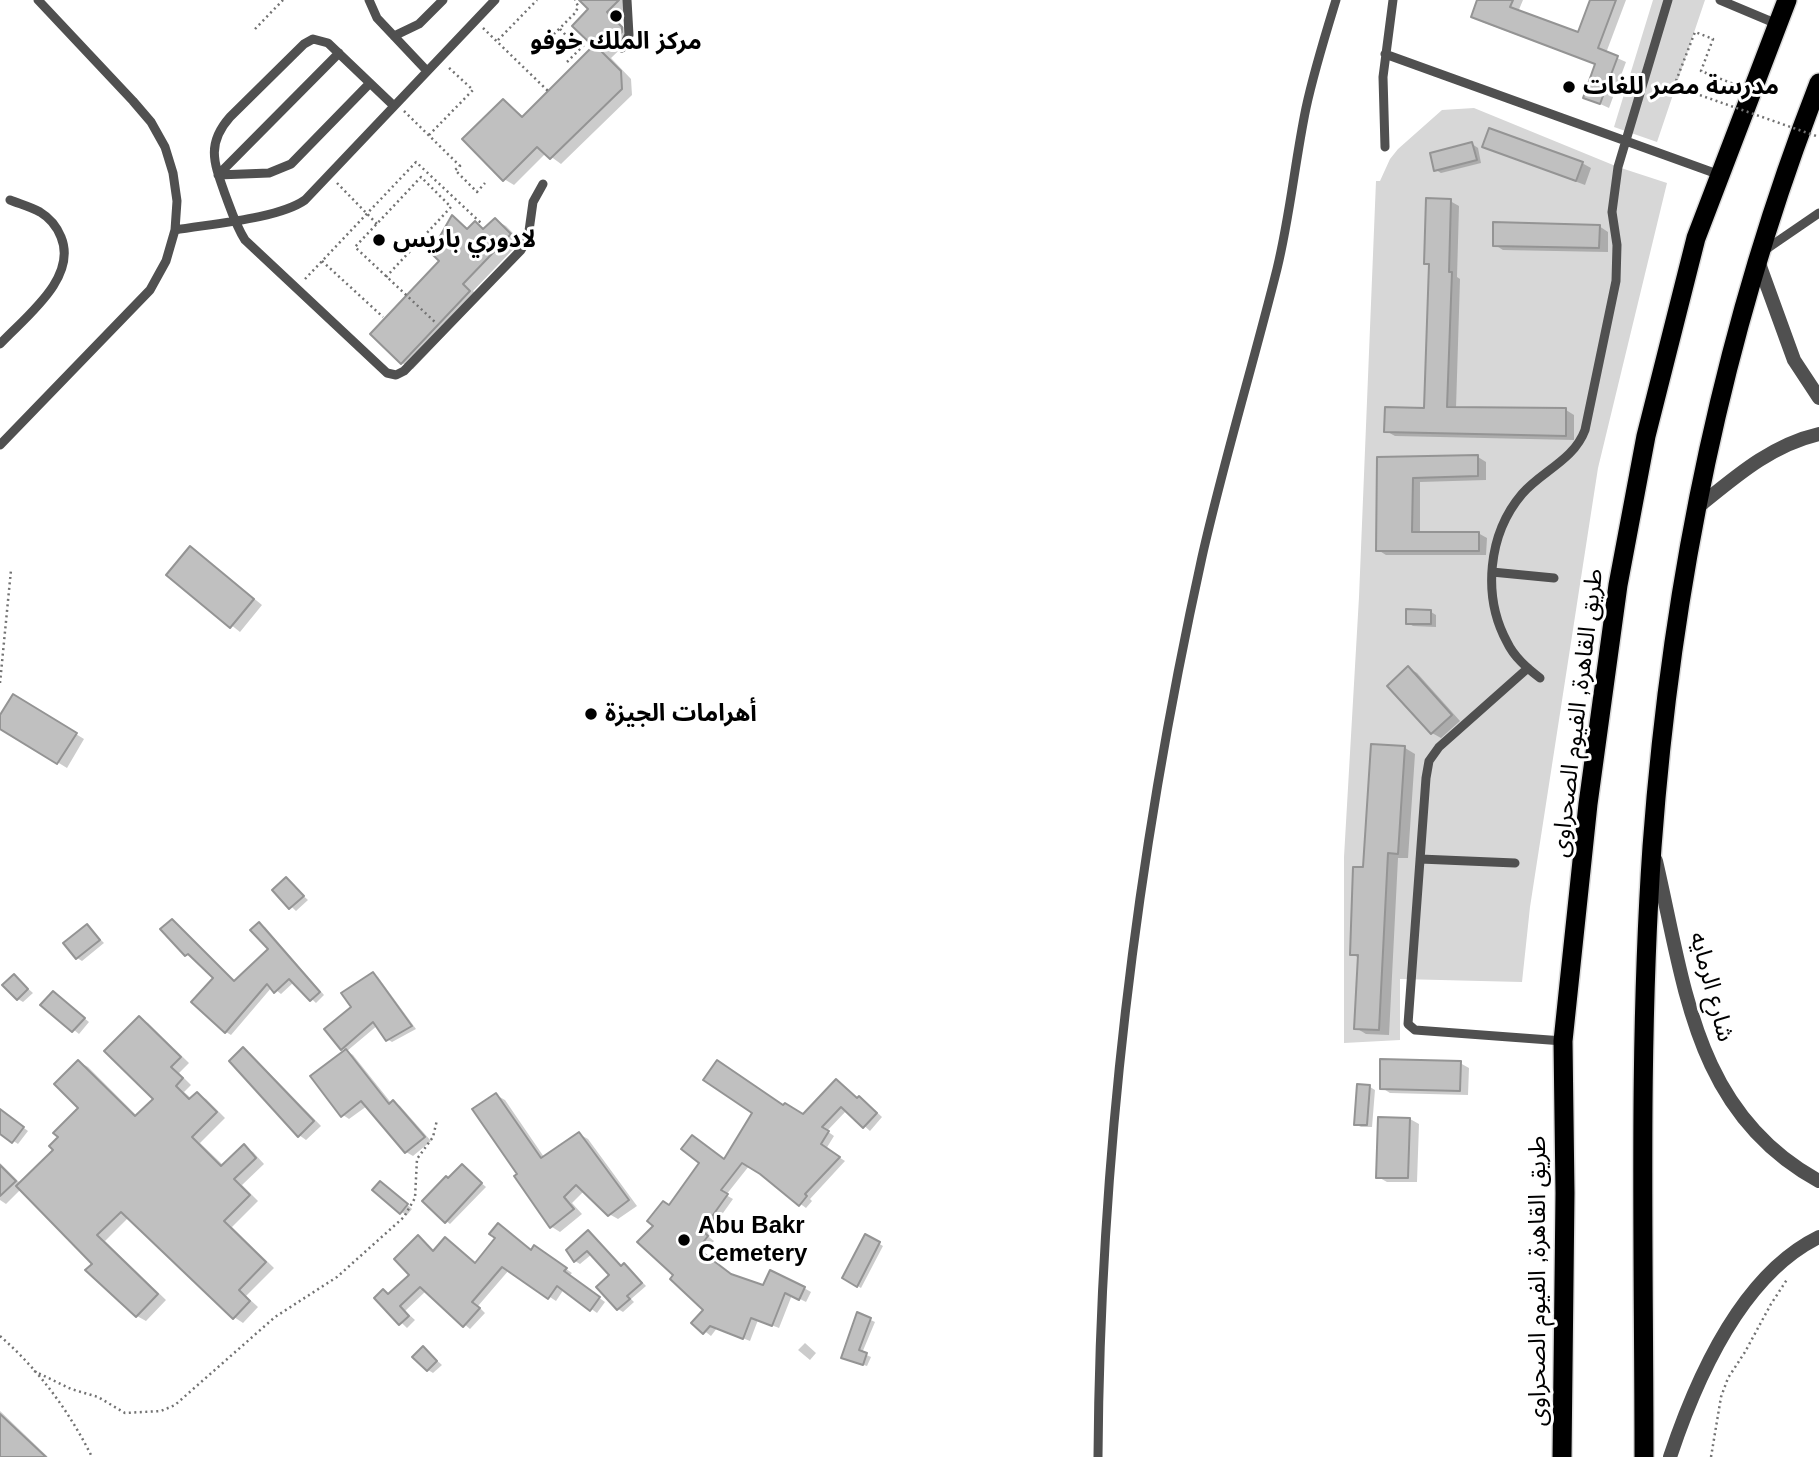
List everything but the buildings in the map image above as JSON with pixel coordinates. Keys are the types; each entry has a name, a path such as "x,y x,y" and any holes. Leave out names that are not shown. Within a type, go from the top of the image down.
{"highway":[{"name":"طريق القاهرة, الفيوم الصحراوى","path":"1562,1457 1565,1193 1563,1041 1571,948 1599,715 1630,510 1677,303 1696,238 1787,0"},
{"path":"1644,1457 1646,956 1653,845 1672,658 1698,507 1724,384 1794,148 1819,83"}],"street":[{"path":"1760,257 1794,360 1819,398"},
{"path":"1698,507 1762,458 1819,434"},
{"name":"شارع الرمايه","path":"1653,845 1696,1029 1714,1073 1755,1132 1791,1163 1819,1181"},
{"path":"1670,1457 1688,1405 1736,1317 1779,1263 1819,1237"}],"lane":[{"path":"0,445 150,290 166,261 174,230 177,201 173,173 165,147 151,122 38,0"},
{"path":"369,0 377,18 428,71"},
{"path":"394,36 419,24 443,0"},
{"path":"174,230 278,212 296,206 312,193 495,0"},
{"path":"622,48 627,41 629,30 627,0"},
{"path":"1098,1457 1107,1222 1116,1085 1158,784 1203,555 1224,464 1279,262 1307,106 1336,0"},
{"path":"1385,147 1382,100 1393,0"},
{"path":"1540,678 1507,642 1496,614 1492,572 1497,539 1520,496 1539,477 1574,451 1585,430 1616,281 1618,246 1612,197 1668,0"},
{"path":"1720,0 1777,24"},
{"path":"395,105 324,40 308,40 230,117 219,130 214,148 215,166 234,219 251,246 391,375 404,371 524,247 528,238 533,202 543,184"},
{"path":"218,175 339,53"},
{"path":"1385,54 1720,175"},
{"path":"218,175 269,173 290,164 370,83"},
{"path":"0,344 51,289 62,271 64,262 63,242 53,223 38,211 10,200"},
{"path":"1760,257 1819,213"},
{"path":"1492,572 1554,578"},
{"path":"1528,668 1434,753 1427,769 1408,1021 1410,1028 1417,1031 1563,1041"},
{"path":"1420,859 1515,863"}],"path":[{"path":"255,29 283,0"},
{"path":"497,41 537,0"},
{"path":"546,42 578,9 575,0"},
{"path":"476,20 548,91"},
{"path":"559,29 579,49"},
{"path":"1752,91 1701,71 1713,39 1695,32 1674,86 1819,137"},
{"path":"567,62 585,44"},
{"path":"429,135 473,90 440,58"},
{"path":"395,105 460,166 455,170 477,192 485,183"},
{"path":"296,289 416,162 482,224"},
{"path":"386,277 451,206 421,177 355,247 386,277 444,330"},
{"path":"343,189 377,223"},
{"path":"322,261 383,317"},
{"path":"0,683 11,570"},
{"path":"34,1371 71,1389 98,1397 125,1413 160,1411 175,1405 275,1317 337,1277 404,1217 415,1198 417,1158 433,1137 437,1120"},
{"path":"1711,1457 1721,1397 1728,1378 1770,1304 1794,1270"},
{"path":"0,1336 34,1371 71,1419 92,1457"}],"shaded area":[{"path":"1653,0 1705,0 1657,142 1614,127"},
{"path":"1474,108 1618,167 1667,183 1598,468 1530,907 1522,982 1400,979 1400,1040 1344,1043 1344,857 1359,597 1376,181 1380,181 1398,149 1442,110"}],"place":[{"name":"مركز الملك خوفو","path":"616,16"},
{"name":"مدرسة مصر للغات","path":"1569,87"},
{"name":"لادوري باريس","path":"379,240"},
{"name":"أهرامات الجيزة","path":"591,714"},
{"name":"Abu Bakr Cemetery","path":"684,1240"}]}
